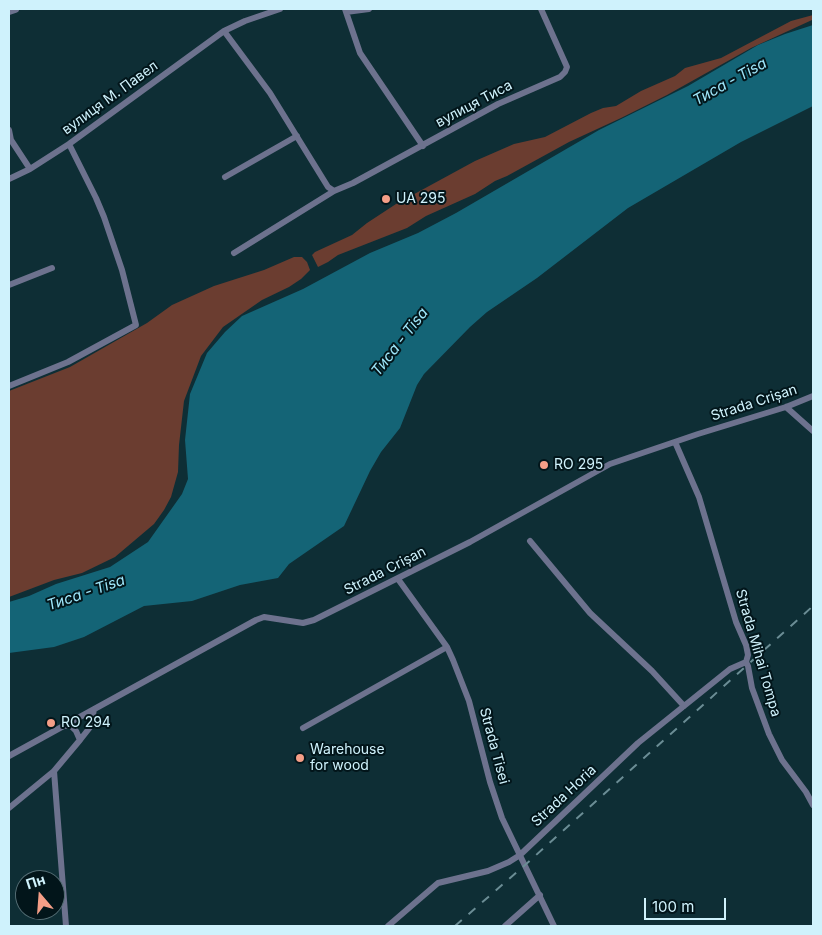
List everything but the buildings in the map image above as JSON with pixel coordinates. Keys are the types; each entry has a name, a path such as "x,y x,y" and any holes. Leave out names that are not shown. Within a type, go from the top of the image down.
{"street":[{"path":"9,11 15,9"},
{"name":"вулиця М. Павел","path":"9,180 69,144 224,31 245,21 280,9"},
{"path":"369,9 345,10 360,53 423,146"},
{"name":"вулиця Тиса","path":"234,253 334,191 354,183 498,104 560,77 566,72 567,67 541,9"},
{"path":"224,31 270,94 328,187 334,191"},
{"path":"9,130 11,140 30,169"},
{"path":"225,177 296,136"},
{"path":"9,386 68,362 136,325 122,270 104,217 69,144"},
{"path":"9,285 52,268"},
{"name":"Strada Crișan","path":"9,756 259,618 271,617 283,621 303,623 314,620 398,579 553,497 610,464 786,407 813,396"},
{"path":"786,407 813,431"},
{"name":"Strada Mihai Tompa","path":"675,442 700,497 736,622 746,645 748,656 746,662 762,719 782,760 806,792 813,805"},
{"path":"530,541 590,613 652,671 684,706"},
{"name":"Strada Tisei","path":"398,579 447,647 469,701 495,800 554,926"},
{"path":"303,728 447,647"},
{"name":"Strada Horia","path":"388,926 438,883 488,872 520,855 638,743 730,669 746,662"},
{"path":"9,808 54,771 91,726 94,709"},
{"path":"62,726 71,726 76,731 80,740"},
{"path":"54,771 66,926"},
{"path":"505,926 540,895"}],"shaded area":[{"path":"813,15 812,20 751,48 667,95 569,142 495,181 475,194 426,216 407,228 338,255 318,267 312,255 352,235 396,204 475,161 514,144 545,137 591,113 603,108 616,106 641,91 675,76 685,68 721,58 791,21"},
{"path":"294,257 302,257 307,262 310,270 289,287 262,300 223,327 201,356 184,401 178,472 171,497 154,524 115,557 82,573 54,580 9,597 9,391 70,367 147,323 172,305 214,286 264,270"}],"water":[{"name":"Тиса - Tisa","path":"813,25 813,106 741,142 628,208 537,278 487,312 424,374 417,385 400,428 381,452 370,471 344,526 289,564 278,578 240,585 192,601 144,606 84,637 54,647 9,653 9,602 29,596 56,584 110,567 148,542 182,494 188,479 185,440 190,394 207,353 242,316 303,289 370,253 418,233 599,130 688,86 758,45"}],"railway":[{"path":"455,926 813,606"}],"place":[{"name":"UA 295","path":"386,199"},
{"name":"RO 295","path":"544,465"},
{"name":"RO 294","path":"51,723"},
{"name":"Warehouse for wood","path":"300,758"}]}
